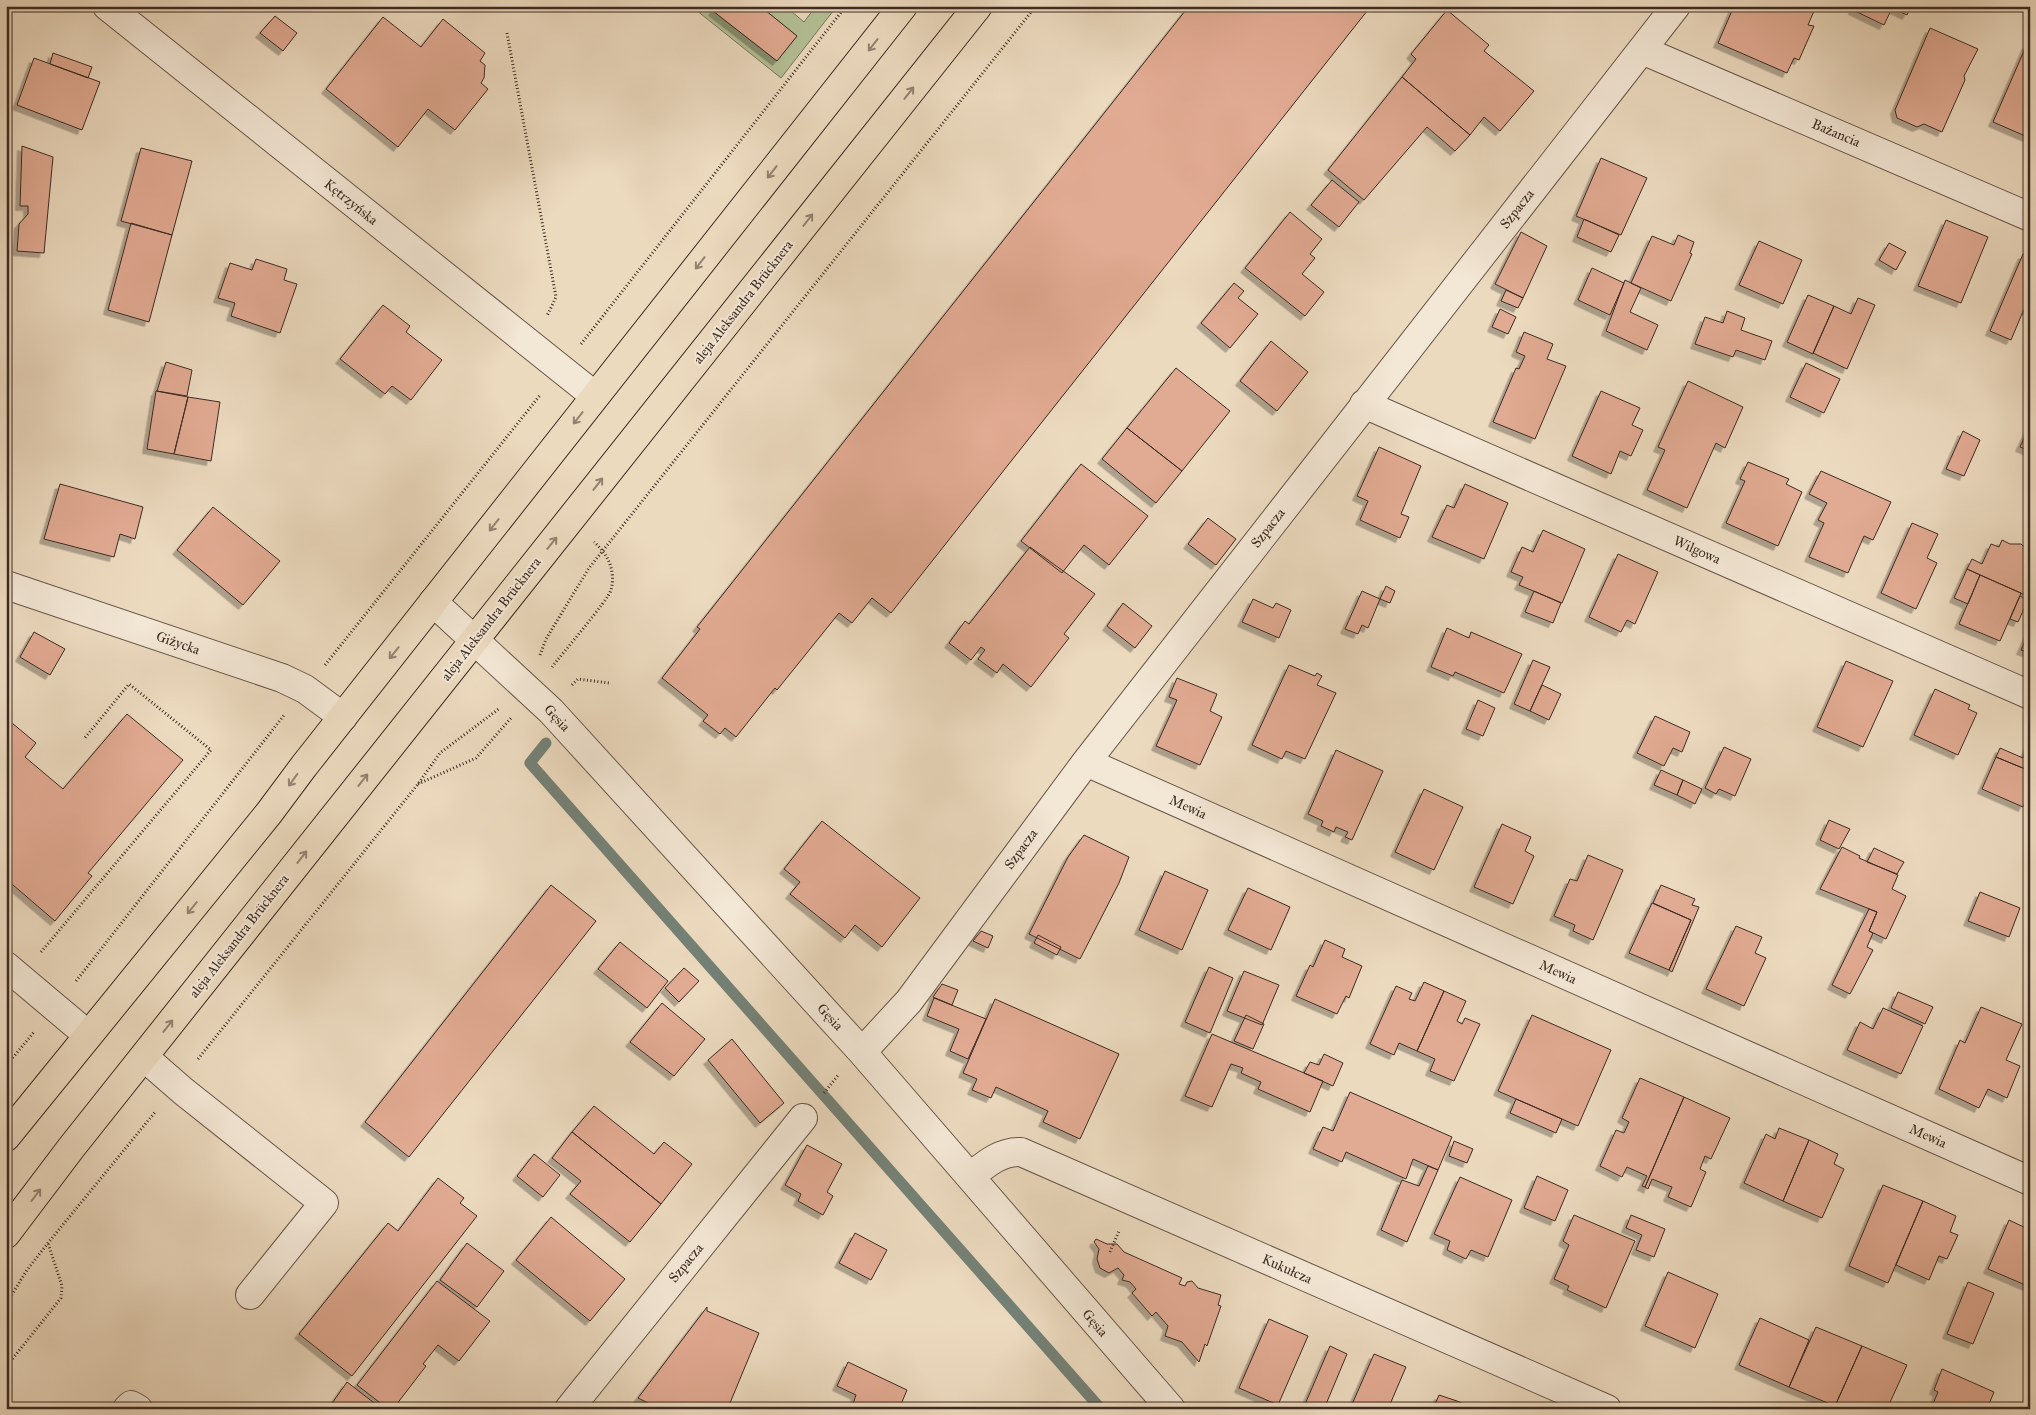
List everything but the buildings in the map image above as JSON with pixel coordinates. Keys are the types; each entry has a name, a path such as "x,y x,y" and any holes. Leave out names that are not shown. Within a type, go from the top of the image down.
{"main road":[{"path":"6,1138 269,813 903,6"},
{"name":"aleja Aleksandra Brücknera","path":"6,1234 144,1057 978,6"}],"street":[{"name":"Kętrzyńska","path":"107,6 595,396"},
{"name":"Szpacza","path":"862,1052 909,1001 1086,762 1676,6"},
{"name":"Bażancia","path":"1642,50 2030,217"},
{"name":"Wilgowa","path":"1364,404 2030,695"},
{"name":"Giżycka","path":"6,585 282,678 305,689 343,717"},
{"name":"Gęsia","path":"433,602 551,711 862,1052 971,1176 1060,1284 1170,1409"},
{"name":"Mewia","path":"1086,762 2030,1182"},
{"path":"13,971 88,1035"},
{"path":"144,1057 324,1203 250,1295"},
{"name":"Szpacza","path":"569,1409 802,1118"},
{"name":"Kukułcza","path":"971,1176 989,1162 1010,1151 1022,1152 1607,1409"},
{"path":"127,1409 130,1405 138,1409"}],"path":[{"path":"6,1066 55,1007 305,689 561,369 846,6"},
{"path":"604,550 1036,6"},
{"path":"507,33 556,297 545,320 528,343"},
{"path":"567,690 578,679 609,683"},
{"path":"13,971 211,750 129,684 84,739"},
{"path":"6,1304 27,1270 48,1243 418,784"},
{"path":"820,1097 843,1070"},
{"path":"6,1367 61,1298 62,1286 48,1243"}],"green space":[{"path":"691,6 717,6 713,11 777,61 797,36 760,6 785,6 804,22 816,6 837,6 781,78"}],"waterway":[{"path":"546,743 530,763 1101,1409"}]}
